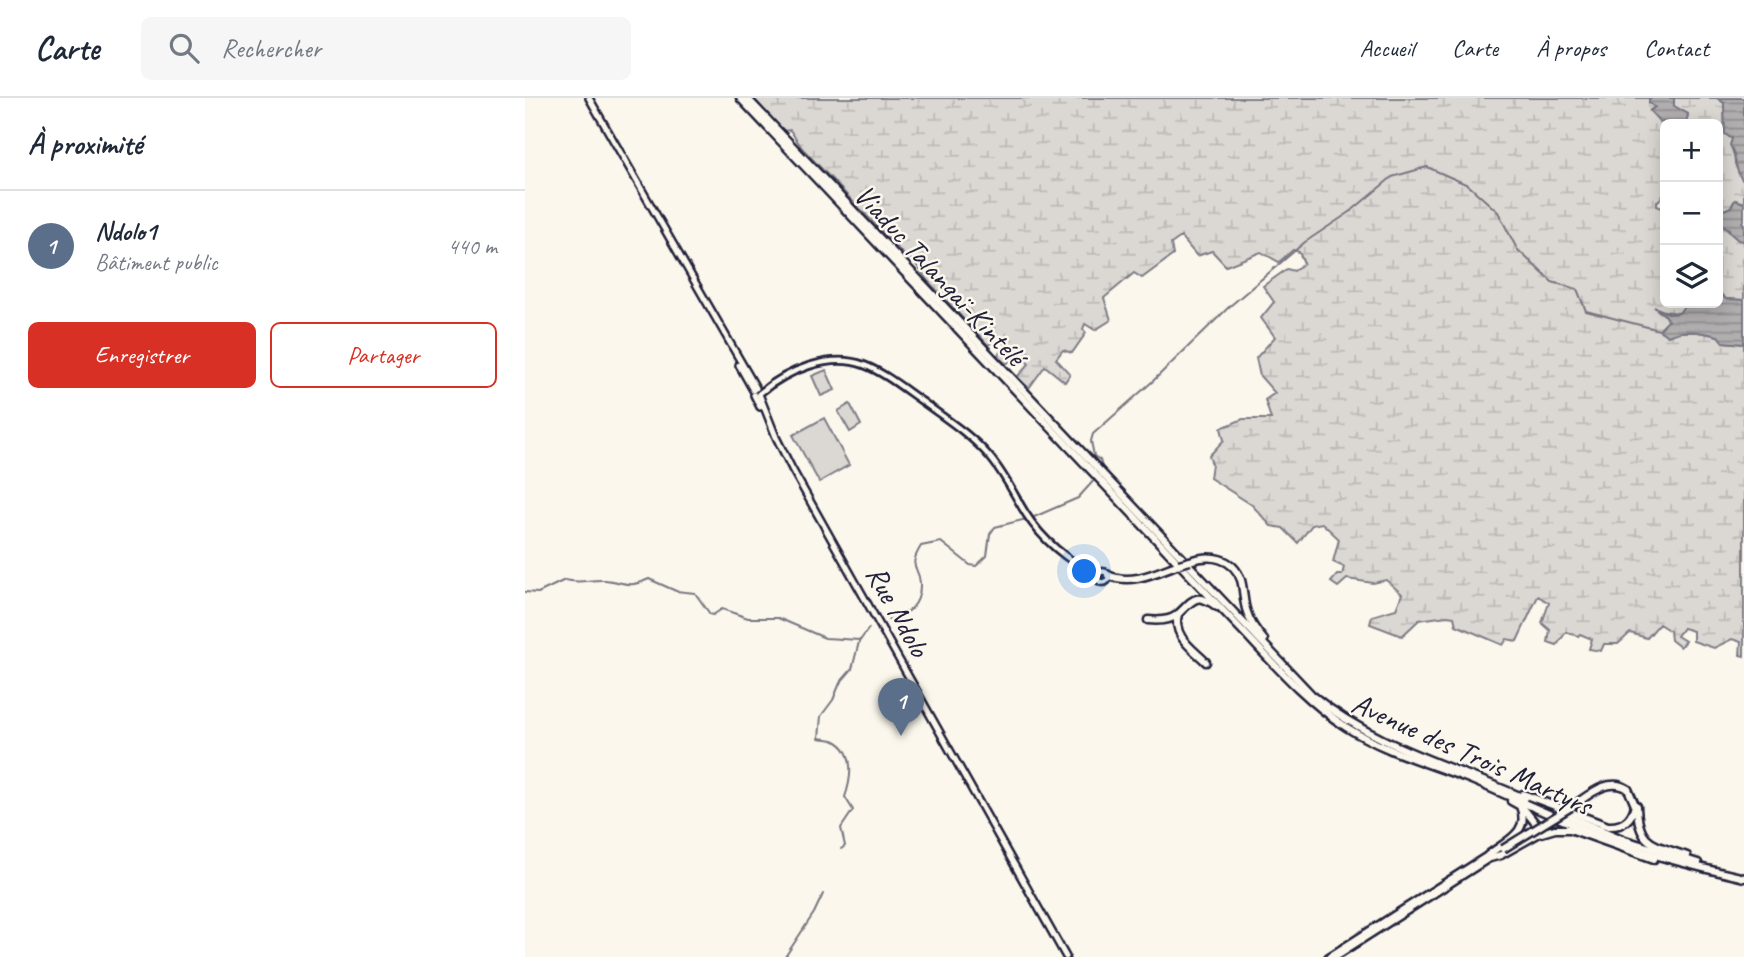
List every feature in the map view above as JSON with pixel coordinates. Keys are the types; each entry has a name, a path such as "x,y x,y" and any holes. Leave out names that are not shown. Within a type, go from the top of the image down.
{"highway":[{"name":"Viaduc Talangaï-Kintélé","path":"740,98 1107,482"},
{"name":"Viaduc Talangaï-Kintélé","path":"747,98 1107,482"},
{"name":"Avenue des Trois Martyrs","path":"1107,482 1234,622 1294,683 1348,728 1383,747 1452,773 1607,839 1680,863 1744,876"},
{"name":"Avenue des Trois Martyrs","path":"1107,482 1312,695 1353,725 1385,742 1625,840 1744,876"},
{"path":"1108,575 1120,580 1136,579 1205,556 1225,561 1240,577 1250,622 1283,664"},
{"path":"1148,620 1167,620 1178,614 1189,602 1203,599 1214,604 1234,622"},
{"path":"1178,614 1176,622 1180,636 1206,662"},
{"path":"1452,773 1466,783 1520,806 1536,824 1555,829 1577,830 1639,855 1666,863 1680,863"},
{"path":"1489,857 1601,787 1614,783 1628,789 1636,806 1638,828 1643,837 1708,866"},
{"path":"1500,788 1608,826 1617,826 1627,821 1636,806"},
{"path":"1489,857 1521,829 1524,817 1520,806"},
{"path":"1489,857 1501,855 1533,836 1555,829"}],"main road":[{"name":"Rue Ndolo","path":"589,98 756,391 773,431 1066,957"},
{"path":"1328,957 1489,857"},
{"path":"1335,957 1489,857"}],"street":[{"path":"756,391 801,369 825,362 844,361 866,366 918,399 972,439 1005,477 1031,522 1055,548 1098,576 1100,581 1104,583 1108,580 1108,575"}],"green space":[{"path":"752,98 1650,98 1655,107 1650,110 1662,119 1660,199 1657,202 1660,207 1660,308 1683,308 1679,313 1657,310 1666,316 1676,332 1698,332 1719,336 1723,342 1744,344 1744,656 1740,655 1741,642 1732,639 1714,648 1693,641 1693,631 1683,628 1677,636 1685,641 1680,647 1671,640 1670,631 1659,624 1647,638 1630,633 1618,644 1604,644 1601,651 1589,649 1592,639 1566,632 1557,645 1548,642 1550,630 1542,623 1549,603 1538,596 1517,641 1507,639 1503,645 1456,625 1454,617 1419,620 1402,636 1370,624 1372,616 1396,609 1402,594 1386,580 1373,583 1347,579 1338,587 1331,582 1337,575 1342,575 1344,567 1333,562 1339,539 1322,523 1312,525 1298,543 1283,528 1271,526 1252,505 1210,478 1212,464 1209,456 1224,440 1221,428 1243,419 1271,419 1265,400 1275,393 1260,376 1256,358 1275,337 1261,318 1274,302 1263,286 1287,269 1294,271 1304,263 1299,252 1293,250 1279,262 1261,252 1226,266 1212,251 1197,256 1181,237 1171,244 1173,255 1142,278 1134,273 1104,298 1111,320 1095,330 1085,324 1083,329 1086,333 1072,353 1063,350 1056,359 1070,374 1065,382 1045,366 1029,388 1017,377 1029,364 1020,354 1006,364 997,356 1006,345 998,339 988,345 928,281 912,259 904,255 802,148 790,130 783,131"},
{"path":"1674,98 1717,98 1724,103 1725,133 1733,139 1735,164 1744,182 1744,203 1735,200 1731,207 1723,208 1723,119 1687,119 1688,114 1674,106"},
{"path":"1723,226 1744,241 1744,300 1723,296"},
{"path":"826,370 835,390 821,396 812,376"},
{"path":"850,404 861,425 850,432 838,411"},
{"path":"824,418 849,465 819,482 793,435"}],"shaded area":[{"path":"1649,98 1674,98 1674,106 1688,114 1687,119 1660,119 1660,122 1650,111 1655,107 1649,103"},
{"path":"1717,98 1744,98 1744,182 1730,145 1732,139 1725,134 1724,103"},
{"path":"1735,200 1744,203 1744,241 1738,240 1723,225 1723,209 1731,207"},
{"path":"1723,296 1744,300 1744,344 1723,342 1718,336 1699,332 1686,331 1668,336 1659,330 1668,321 1666,316 1654,307 1671,314 1679,313 1683,308 1723,308"}],"waterway":[{"path":"1101,470 1100,460 1094,456 1091,441 1093,434 1153,381 1230,306 1305,242 1350,212 1392,177 1427,167 1468,185 1498,212 1517,249 1552,282 1577,289 1586,311 1659,330"},
{"path":"888,620 907,612 916,603 920,583 914,563 921,546 941,542 970,565 976,566 987,556 990,534 995,527 1034,517 1078,498 1096,478"},
{"path":"525,592 538,593 565,580 605,580 631,584 649,579 676,591 695,593 713,615 722,609 748,618 778,618 825,638 860,640"},
{"path":"841,849 845,846 841,828 853,810 845,797 850,775 849,759 842,746 835,741 819,738 821,716 833,700 840,683 852,669 859,642 869,628"},
{"path":"785,957 814,913 823,894"}],"place":[{"name":"Ndolo1","path":"901,736"}]}
